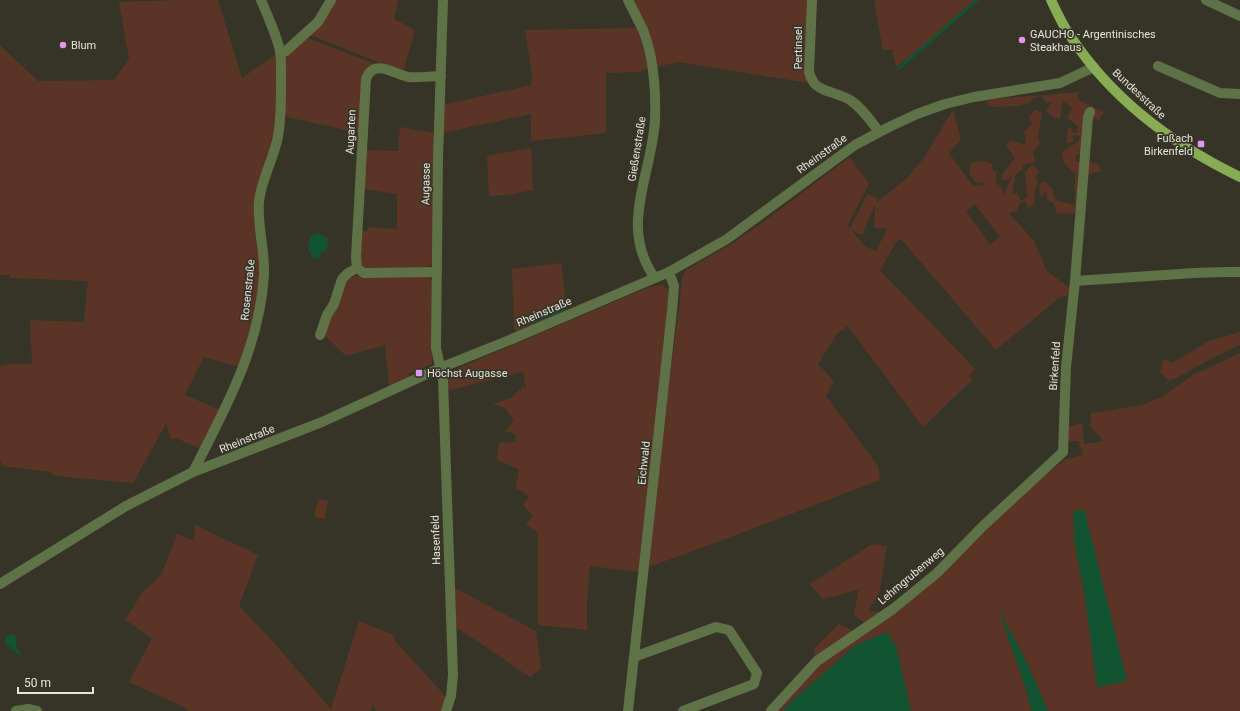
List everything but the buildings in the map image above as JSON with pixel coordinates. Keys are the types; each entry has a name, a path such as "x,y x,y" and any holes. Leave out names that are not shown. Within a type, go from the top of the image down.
{"main road":[{"name":"Bundesstraße","path":"1051,0 1071,38 1114,89 1159,129 1195,153 1240,177"}],"street":[{"name":"Rosenstraße","path":"193,472 237,384 250,351 259,315 264,275 264,250 259,223 259,202 277,140 280,110 280,52 261,0"},
{"path":"280,52 286,51 318,22 331,0"},
{"name":"Augasse","path":"440,368 436,348 443,0"},
{"name":"Gießenstraße","path":"628,0 642,30 654,76 655,121 640,202 637,232 639,248 648,269 655,278"},
{"name":"Pertinsel","path":"812,0 809,72 814,83 820,88 850,100 862,110 880,132"},
{"path":"1206,0 1240,16"},
{"name":"Rheinstraße","path":"0,584 126,506 193,472 322,422 440,368 512,340 670,272 727,239 850,149 917,114 945,104 980,96 1060,83 1094,66"},
{"path":"1158,66 1220,93 1240,94"},
{"name":"Augarten","path":"357,268 356,257 365,87 368,74 379,68 388,68 410,77 441,76"},
{"name":"Birkenfeld","path":"1063,452 1066,367 1075,281 1088,117 1090,112"},
{"path":"320,335 327,315 334,304 342,279 348,273 357,268 360,272 364,273 437,272"},
{"name":"Eichwald","path":"628,711 672,311 674,286 670,272"},
{"path":"1075,281 1194,273 1240,272"},
{"name":"Hasenfeld","path":"440,368 443,380 453,675 451,696 446,711"},
{"name":"Lehmgrubenweg","path":"771,711 817,661 893,609 937,573 982,527 1063,452"},
{"path":"634,657 716,627 729,630 757,673 754,684 683,711"},
{"path":"16,711 28,709 37,711"}],"shaded area":[{"path":"218,0 242,78 276,54 276,122 273,144 265,167 259,293 240,367 204,357 185,395 220,410 201,449 178,439 171,439 166,424 133,483 55,476 50,472 2,466 0,459 0,366 10,364 32,364 30,320 84,322 88,281 10,278 10,275 0,275 0,45 38,81 114,80 129,59 119,2"},
{"path":"335,0 398,0 394,19 415,30 403,72 308,34"},
{"path":"632,0 808,0 809,83 678,62 656,67"},
{"path":"874,0 975,0 935,36 896,67 892,49 883,50"},
{"path":"637,28 648,68 639,72 606,73 606,133 531,141 531,114 442,133 443,105 531,85 532,76 525,30"},
{"path":"305,37 375,64 369,67 359,133 283,116 284,60 286,55"},
{"path":"1079,92 1077,97 1082,102 1104,112 1099,120 1085,117 1083,151 1076,156 1076,161 1098,163 1101,171 1077,178 1080,185 1075,213 1057,214 1054,203 1047,200 1046,190 1041,197 1039,189 1041,182 1045,182 1052,188 1055,200 1075,205 1075,174 1064,163 1062,152 1079,141 1080,136 1073,135 1073,142 1066,143 1068,129 1071,128 1073,132 1077,133 1078,126 1067,118 1072,108 1063,101 1060,118 1055,118 1046,111 1051,102 1045,102 1042,96 1033,98 1030,103 1016,106 991,107 985,102 995,99"},
{"path":"953,110 961,139 949,153 973,186 985,185 983,182 976,183 970,174 970,163 981,161 992,164 993,171 996,171 995,182 1001,187 1004,196 1012,175 1007,180 1001,180 1002,174 1015,158 1006,146 1011,140 1026,145 1024,132 1032,124 1029,117 1035,110 1042,113 1038,136 1040,143 1033,152 1035,162 1022,165 1022,170 1015,175 1012,195 1017,192 1021,201 1027,197 1025,172 1032,165 1039,171 1036,177 1038,184 1034,192 1035,202 1028,208 1025,201 1019,204 1017,211 1009,213 1034,241 1047,271 1071,289 1067,296 1060,297 996,350 901,239 897,241 880,270 975,369 969,376 972,380 923,427 848,326 837,334 818,364 834,381 826,396 878,466 880,480 649,567 657,474 682,278 686,270 733,243 850,157 869,184 847,226 850,229 867,194 878,198 876,203 907,178 923,159","holes":["975,204 1000,237 990,245 966,211","875,205 874,227 887,229 876,251 866,247 851,230 862,235"]},
{"path":"400,127 436,133 432,264 427,267 366,268 360,264 361,230 367,231 368,227 397,229 397,194 365,189 365,150 398,151"},
{"path":"531,148 533,190 506,195 489,196 487,156"},
{"path":"317,233 327,237 328,243 326,251 321,252 320,255 322,256 318,259 311,257 311,253 314,252 308,251 310,237"},
{"path":"561,263 567,310 517,331 514,329 512,269"},
{"path":"355,276 422,276 428,277 433,281 432,364 408,374 410,377 389,386 385,345 346,356 324,335 330,316 347,279"},
{"path":"663,285 668,290 668,295 670,297 640,572 590,566 587,604 587,630 538,625 538,533 526,524 533,516 523,505 529,496 516,488 519,469 497,460 499,443 516,442 515,434 505,431 514,421 505,408 493,404 511,398 523,386 526,389 523,372 446,391 447,373 640,291 654,286"},
{"path":"1240,332 1240,345 1169,381 1160,373 1163,359 1172,363 1209,341"},
{"path":"1240,353 1240,711 1048,711 1027,663 999,611 1032,711 911,711 908,700 794,699 783,711 775,711 816,670 814,649 839,624 862,635 868,625 854,615 858,590 823,599 810,584 872,544 887,546 879,594 868,611 880,612 886,617 1025,491 1066,459 1083,455 1078,441 1062,442 1065,427 1082,423 1084,444 1104,441 1090,426 1091,413 1142,405 1162,397 1193,375","holes":["1075,545 1127,681 1085,597"]},
{"path":"318,499 328,501 325,519 314,517"},
{"path":"1084,509 1127,681 1097,687 1085,597 1075,545 1073,512"},
{"path":"195,525 258,555 239,606 276,645 331,709 359,621 394,635 395,641 447,698 443,711 377,711 373,705 370,711 187,711 188,709 129,682 152,638 125,620 144,590 162,573 177,534 194,541"},
{"path":"455,588 536,631 541,668 530,677 456,627"},
{"path":"998,608 1027,663 1048,711 1032,711"},
{"path":"887,632 896,646 911,711 783,711 794,699 856,645"},
{"path":"12,634 16,636 16,647 22,654 20,655 5,642 6,637"}],"waterway":[{"path":"898,69 977,0"},
{"path":"520,326 566,309"}],"place":[{"name":"GAUCHO - Argentinisches Steakhaus","path":"1022,40"},
{"name":"Blum","path":"63,45"},
{"name":"Fußach Birkenfeld","path":"1201,144"},
{"name":"Höchst Augasse","path":"419,373"}]}
